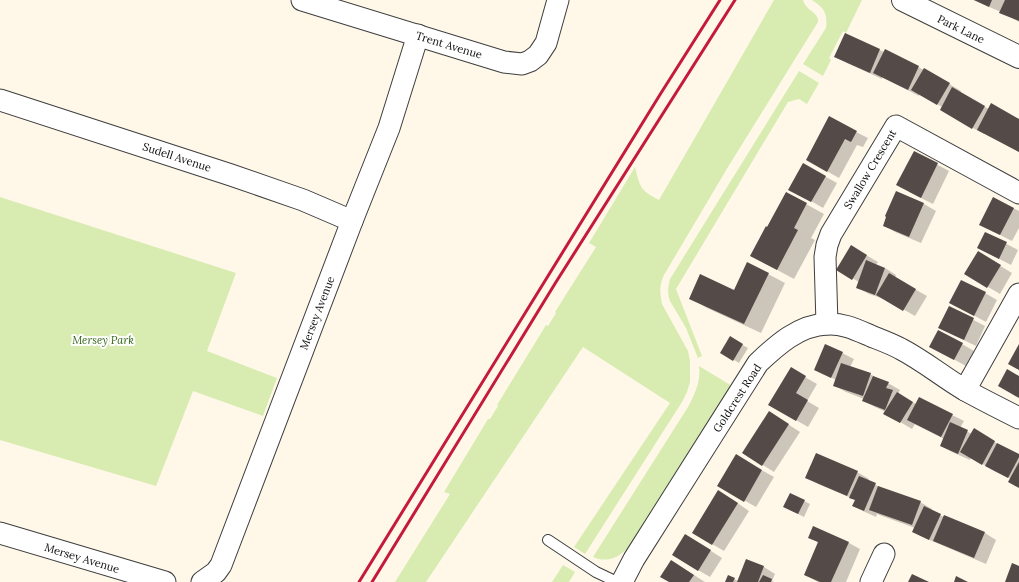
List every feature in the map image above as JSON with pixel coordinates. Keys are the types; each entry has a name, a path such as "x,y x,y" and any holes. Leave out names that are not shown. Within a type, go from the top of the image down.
{"street":[{"name":"Trent Avenue","path":"302,0 504,62 522,64 530,61 538,55 546,43 558,0"},
{"name":"Park Lane","path":"903,0 1019,57"},
{"name":"Mersey Avenue","path":"202,582 216,572 221,565 389,128 418,35"},
{"name":"Sudell Avenue","path":"0,100 231,175 303,200 352,221"},
{"name":"Swallow Crescent","path":"827,324 825,257 827,245 831,234 896,126 1019,193"},
{"path":"965,390 1019,294"},
{"name":"Goldcrest Road","path":"622,582 646,541 758,363 772,350 804,329 827,324 850,327 901,349 965,390 1019,418"},
{"name":"Mersey Avenue","path":"0,534 165,582"},
{"path":"871,582 884,554"}],"lane":[{"path":"548,540 596,572 617,582"}],"green space":[{"path":"774,0 803,0 807,7 816,16 818,22 728,167 664,275 660,290 662,304 688,351 690,361 690,382 682,402 585,554 574,547 670,403 583,347 426,582 395,582 450,494 444,492 488,419 490,419 498,406 497,405 546,325 548,326 556,313 555,312 596,247 589,243 635,167 638,179 644,190 659,200"},
{"path":"812,0 862,0 846,33 843,31 829,58 831,60 823,76 803,64 826,28 826,15 824,11"},
{"path":"799,71 819,83 807,104 799,99 788,102 676,289 702,356 698,358 686,328 670,301 668,290 670,279"},
{"name":"Mersey Park","path":"0,197 236,273 207,351 277,378 263,416 193,391 156,486 0,440"},
{"path":"699,366 732,386 627,549 612,559 603,560 593,557 688,407 697,387"},
{"path":"563,565 575,572 569,582 552,582"}],"building":[{"path":"974,0 992,0 989,7"},
{"path":"1005,0 1019,0 1019,21 999,13"},
{"path":"845,33 880,49 870,73 834,57"},
{"path":"885,49 919,66 908,90 873,73"},
{"path":"924,68 950,83 937,105 911,90"},
{"path":"952,87 985,106 972,129 940,110"},
{"path":"991,103 1019,119 1019,152 977,130"},
{"path":"829,116 857,131 851,142 845,139 827,172 806,160"},
{"path":"914,151 938,163 921,198 896,185"},
{"path":"803,163 826,176 811,202 788,190"},
{"path":"896,191 924,203 909,237 883,226 885,216"},
{"path":"786,192 807,203 794,228 798,230 777,270 750,256"},
{"path":"993,197 1014,208 1000,235 979,225"},
{"path":"985,232 1007,242 999,259 977,248"},
{"path":"851,245 867,255 852,280 836,270"},
{"path":"978,251 1001,265 987,288 964,274"},
{"path":"866,260 885,268 875,295 856,288"},
{"path":"747,262 769,273 744,324 689,299 700,274 734,290"},
{"path":"889,273 916,289 903,311 876,295"},
{"path":"961,280 986,292 974,316 949,303"},
{"path":"949,306 974,318 964,340 938,328"},
{"path":"938,330 963,343 954,360 929,347"},
{"path":"730,336 743,344 733,361 720,353"},
{"path":"825,344 843,352 831,378 814,370"},
{"path":"1019,344 1019,370 1008,364"},
{"path":"841,363 871,373 863,396 833,386"},
{"path":"791,367 806,376 796,393 808,400 796,421 768,405"},
{"path":"1007,369 1019,376 1019,398 998,386"},
{"path":"873,376 889,382 886,388 893,390 885,410 862,401"},
{"path":"897,392 913,402 900,423 883,414"},
{"path":"919,397 953,414 941,437 907,420"},
{"path":"769,411 789,424 762,466 742,453"},
{"path":"950,422 968,430 958,454 940,446"},
{"path":"974,428 995,441 982,465 960,452"},
{"path":"997,443 1019,454 1019,457 1008,478 985,466"},
{"path":"816,453 858,471 847,496 805,478"},
{"path":"736,454 762,470 744,502 717,486"},
{"path":"1019,462 1019,488 1008,482"},
{"path":"859,476 876,483 864,511 852,506 855,500 849,498"},
{"path":"878,486 921,501 912,525 869,510"},
{"path":"718,490 738,503 712,545 692,533"},
{"path":"790,493 805,500 798,514 783,507"},
{"path":"924,506 941,514 929,540 912,532"},
{"path":"944,515 985,532 974,558 933,541"},
{"path":"813,526 849,542 831,582 820,582 804,575 818,542 808,538"},
{"path":"685,534 711,550 698,571 672,555"},
{"path":"746,559 764,566 758,582 737,582"},
{"path":"671,560 694,575 689,582 669,582 660,577"},
{"path":"1012,563 1019,566 1019,582 1005,582"},
{"path":"912,574 929,582 908,582"},
{"path":"728,575 735,578 733,582 725,582"},
{"path":"763,575 772,579 771,582 759,582"},
{"path":"956,576 968,582 954,582"}],"railway":[{"path":"359,582 720,0"},
{"path":"372,582 556,282 735,0"}]}
